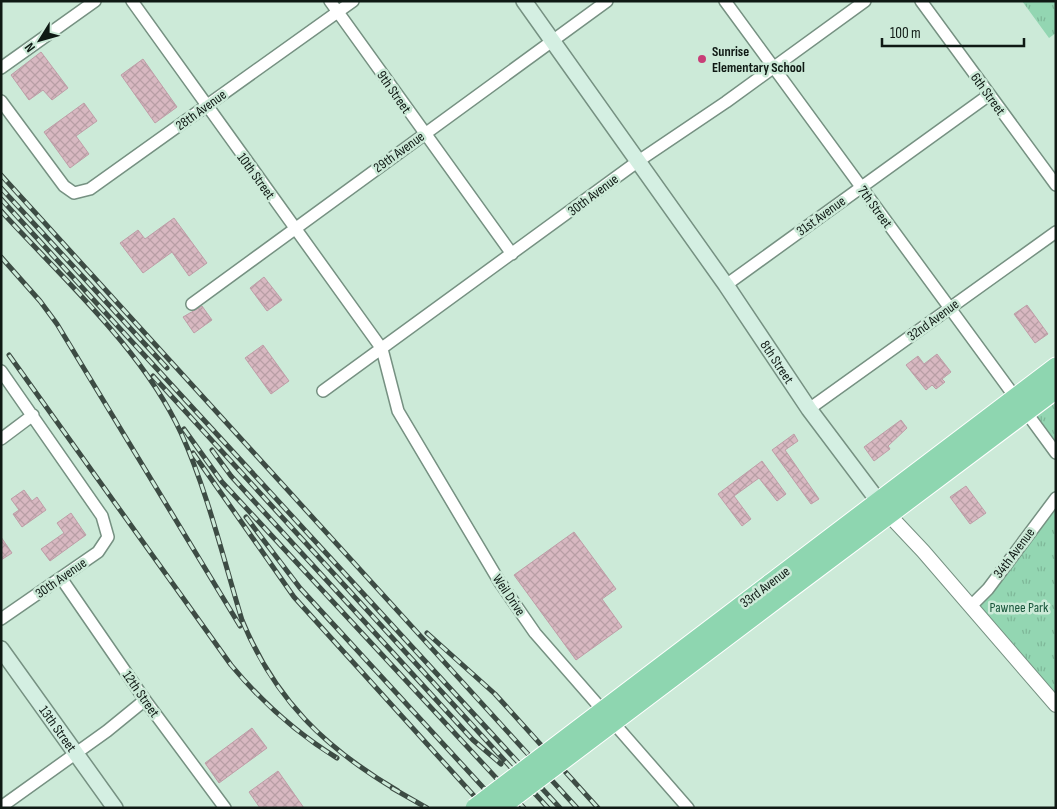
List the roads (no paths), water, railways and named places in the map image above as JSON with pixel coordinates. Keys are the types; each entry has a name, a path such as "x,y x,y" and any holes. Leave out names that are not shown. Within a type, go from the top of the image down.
{"highway":[{"name":"33rd Avenue","path":"475,808 775,590 890,516 1019,405 1056,367"},
{"name":"33rd Avenue","path":"499,808 775,590 878,501 1019,405 1056,389"}],"main road":[{"name":"8th Street","path":"524,1 726,285 809,409 890,516"},
{"name":"13th Street","path":"1,649 115,808"}],"street":[{"path":"1,68 95,1"},
{"name":"10th Street","path":"132,1 382,349"},
{"name":"9th Street","path":"330,1 512,254"},
{"name":"28th Avenue","path":"1,100 64,186 74,192 90,189 352,1"},
{"name":"29th Avenue","path":"192,304 607,1"},
{"name":"7th Street","path":"725,1 1056,453"},
{"name":"30th Avenue","path":"323,391 638,162 774,68 865,1"},
{"name":"6th Street","path":"921,1 1056,185"},
{"name":"31st Avenue","path":"726,285 989,95"},
{"name":"32nd Avenue","path":"809,409 1056,232"},
{"name":"Weil Drive","path":"382,349 398,411 499,581 535,633 688,808"},
{"path":"1,370 33,415 1,439"},
{"name":"30th Avenue","path":"1,619 98,552 108,537 102,516 33,415"},
{"name":"34th Avenue","path":"971,606 988,589 1056,498"},
{"name":"8th Street","path":"890,516 1056,705"},
{"name":"12th Street","path":"61,578 145,700 225,808"},
{"path":"1,807 76,754 145,700"}],"railway":[{"path":"1,175 577,808"},
{"path":"1,188 167,368"},
{"path":"1,199 560,808"},
{"path":"1,211 100,316 145,373 165,402 181,433 199,478 242,620 255,649 270,674 287,698 325,739 372,775 398,791"},
{"path":"1,257 40,301 57,324 240,626"},
{"path":"9,355 231,665 280,716 307,738 337,758"},
{"path":"153,376 548,808"},
{"path":"184,429 222,482 524,808"},
{"path":"212,450 231,476 473,740 501,764"},
{"path":"193,453 294,597 485,808"},
{"path":"246,517 300,588 502,808"},
{"path":"427,633 495,694 598,808"},
{"path":"392,788 427,808"}],"place":[{"name":"Sunrise Elementary School","path":"702,59"}],"park label":[{"name":"Pawnee Park","path":"1019,607"}]}
